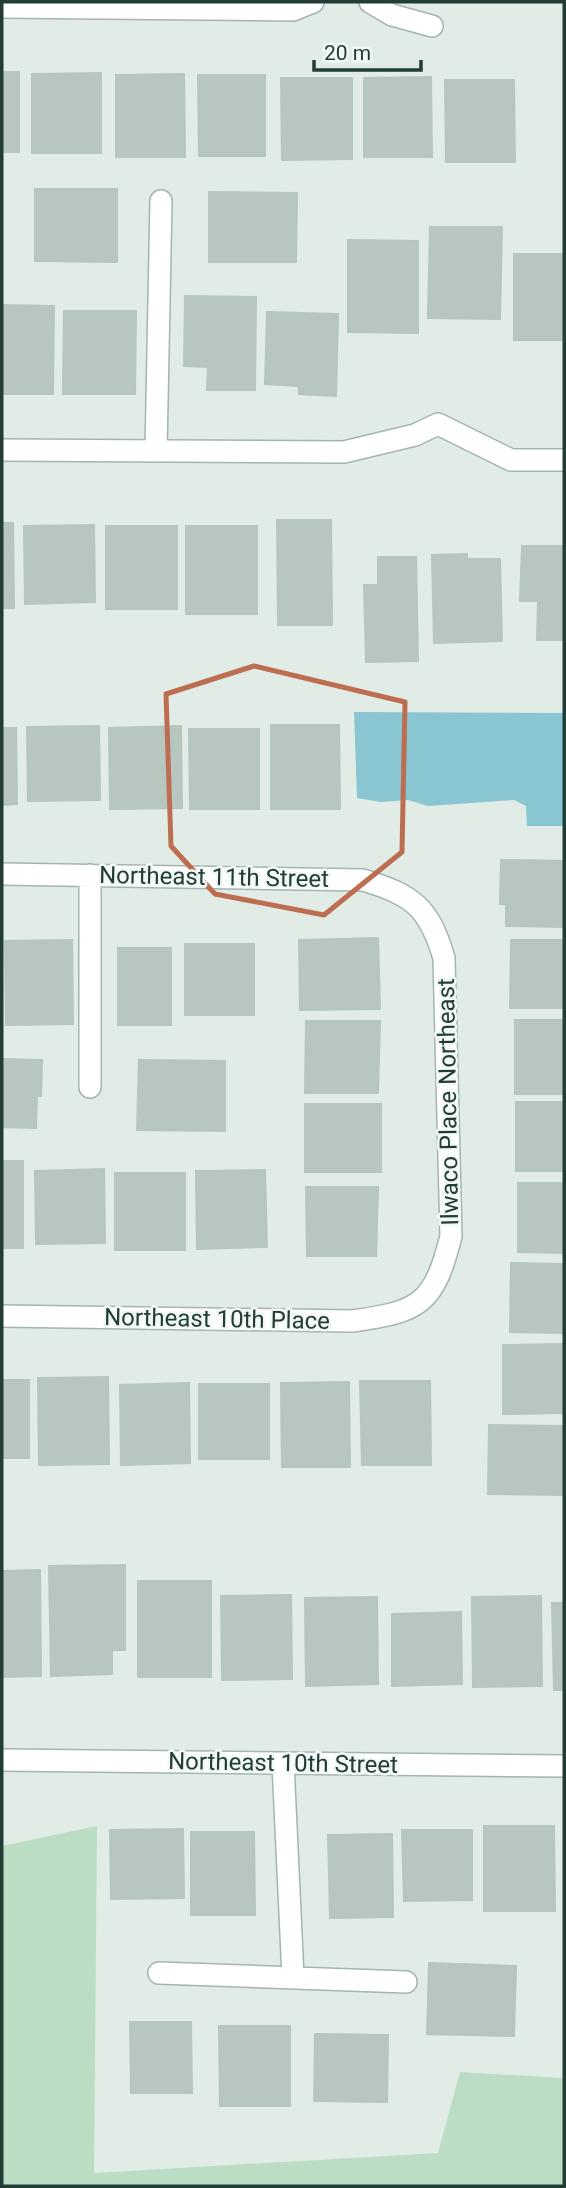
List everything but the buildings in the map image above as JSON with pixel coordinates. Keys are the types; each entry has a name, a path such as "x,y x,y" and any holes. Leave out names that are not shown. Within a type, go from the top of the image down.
{"street":[{"path":"2,7 293,10 313,2"},
{"path":"370,2 391,15 432,26"},
{"path":"156,451 161,201"},
{"path":"2,450 344,452 415,435 438,424 511,460 564,460"},
{"name":"Northeast 11th Street","path":"2,874 363,880 396,890 420,906"},
{"path":"90,875 90,1087"},
{"name":"Ilwaco Place Northeast","path":"420,906 435,927 444,958 451,1236 442,1273 426,1298"},
{"name":"Northeast 10th Place","path":"2,1316 352,1321 396,1315 426,1298"},
{"name":"Northeast 10th Street","path":"2,1760 564,1766"},
{"path":"284,1763 293,1978"},
{"path":"159,1973 406,1982"}],"highlighted area":[{"path":"254,666 405,702 402,852 324,915 215,894 171,846 166,694"}],"green space":[{"path":"97,1826 94,2173 438,2153 460,2072 564,2078 564,2186 2,2186 2,1846"}],"water":[{"path":"354,712 564,713 564,826 527,826 526,806 514,800 428,806 408,800 381,802 357,798"}]}
